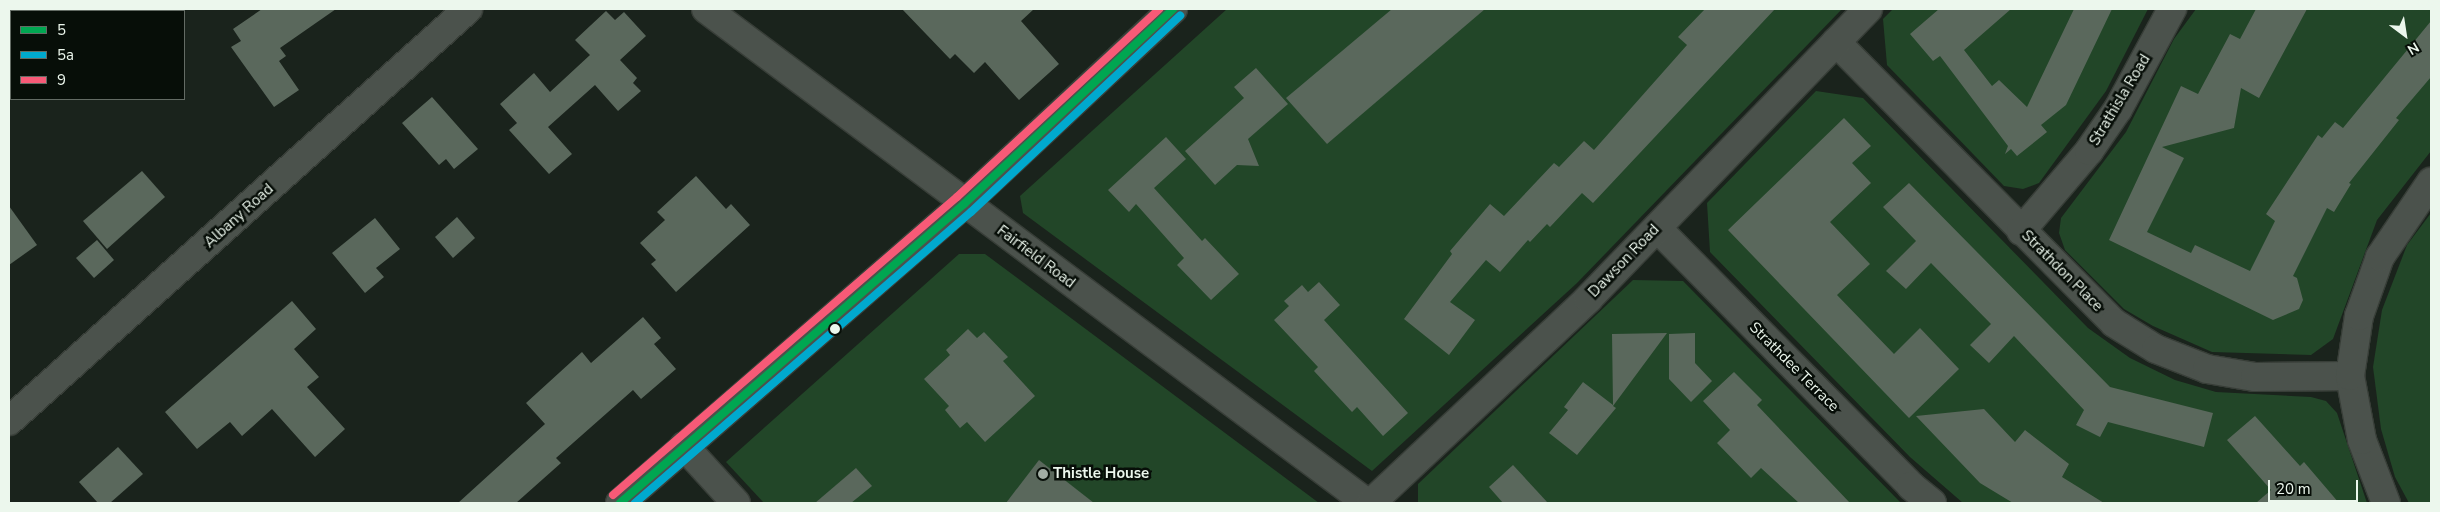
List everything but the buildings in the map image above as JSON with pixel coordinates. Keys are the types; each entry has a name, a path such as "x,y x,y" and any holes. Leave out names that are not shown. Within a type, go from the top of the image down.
{"street":[{"name":"Albany Road","path":"9,421 468,9"},
{"name":"Fairfield Road","path":"706,9 964,204 1369,503"},
{"path":"620,503 964,204 1173,9"},
{"name":"Dawson Road","path":"1369,503 1588,299 1868,9"},
{"name":"Strathisla Road","path":"2021,231 2090,151 2118,109 2172,9"},
{"name":"Strathdon Place","path":"1836,42 2114,323 2156,350 2207,369 2255,377 2350,376"},
{"path":"2386,503 2362,440 2350,376 2359,316 2380,258 2431,182"},
{"name":"Strathdee Terrace","path":"1657,228 1911,486 1932,503"},
{"path":"684,446 736,503"}],"green space":[{"path":"1227,9 1842,9 1577,283 1372,471 1023,213 1020,196"},
{"path":"1893,9 2148,9 2106,91 2039,183 2023,189 2004,186 1887,65 1883,19"},
{"path":"2196,9 2431,9 2431,151 2377,220 2333,339 2311,355 2212,352 2153,326 2124,309 2065,250 2059,233 2061,218 2126,132 2174,39"},
{"path":"1816,91 1863,98 2088,328 2130,358 2175,380 2216,392 2311,397 2326,401 2337,413 2367,503 1963,503 1910,457 1710,252 1707,203"},
{"path":"2431,213 2431,503 2409,503 2395,477 2381,429 2373,367 2382,310 2407,245"},
{"path":"959,254 985,254 1319,503 764,503 726,462"},
{"path":"1633,280 1683,281 1901,503 1418,503 1418,484"}],"transit line":[{"name":"9","path":"613,495 957,197 1159,9"},
{"name":"5","path":"620,503 964,204 1173,9"},
{"name":"5a","path":"635,503 971,212 1180,16"}],"place":[{"name":"Thistle House","path":"1043,474"}]}
